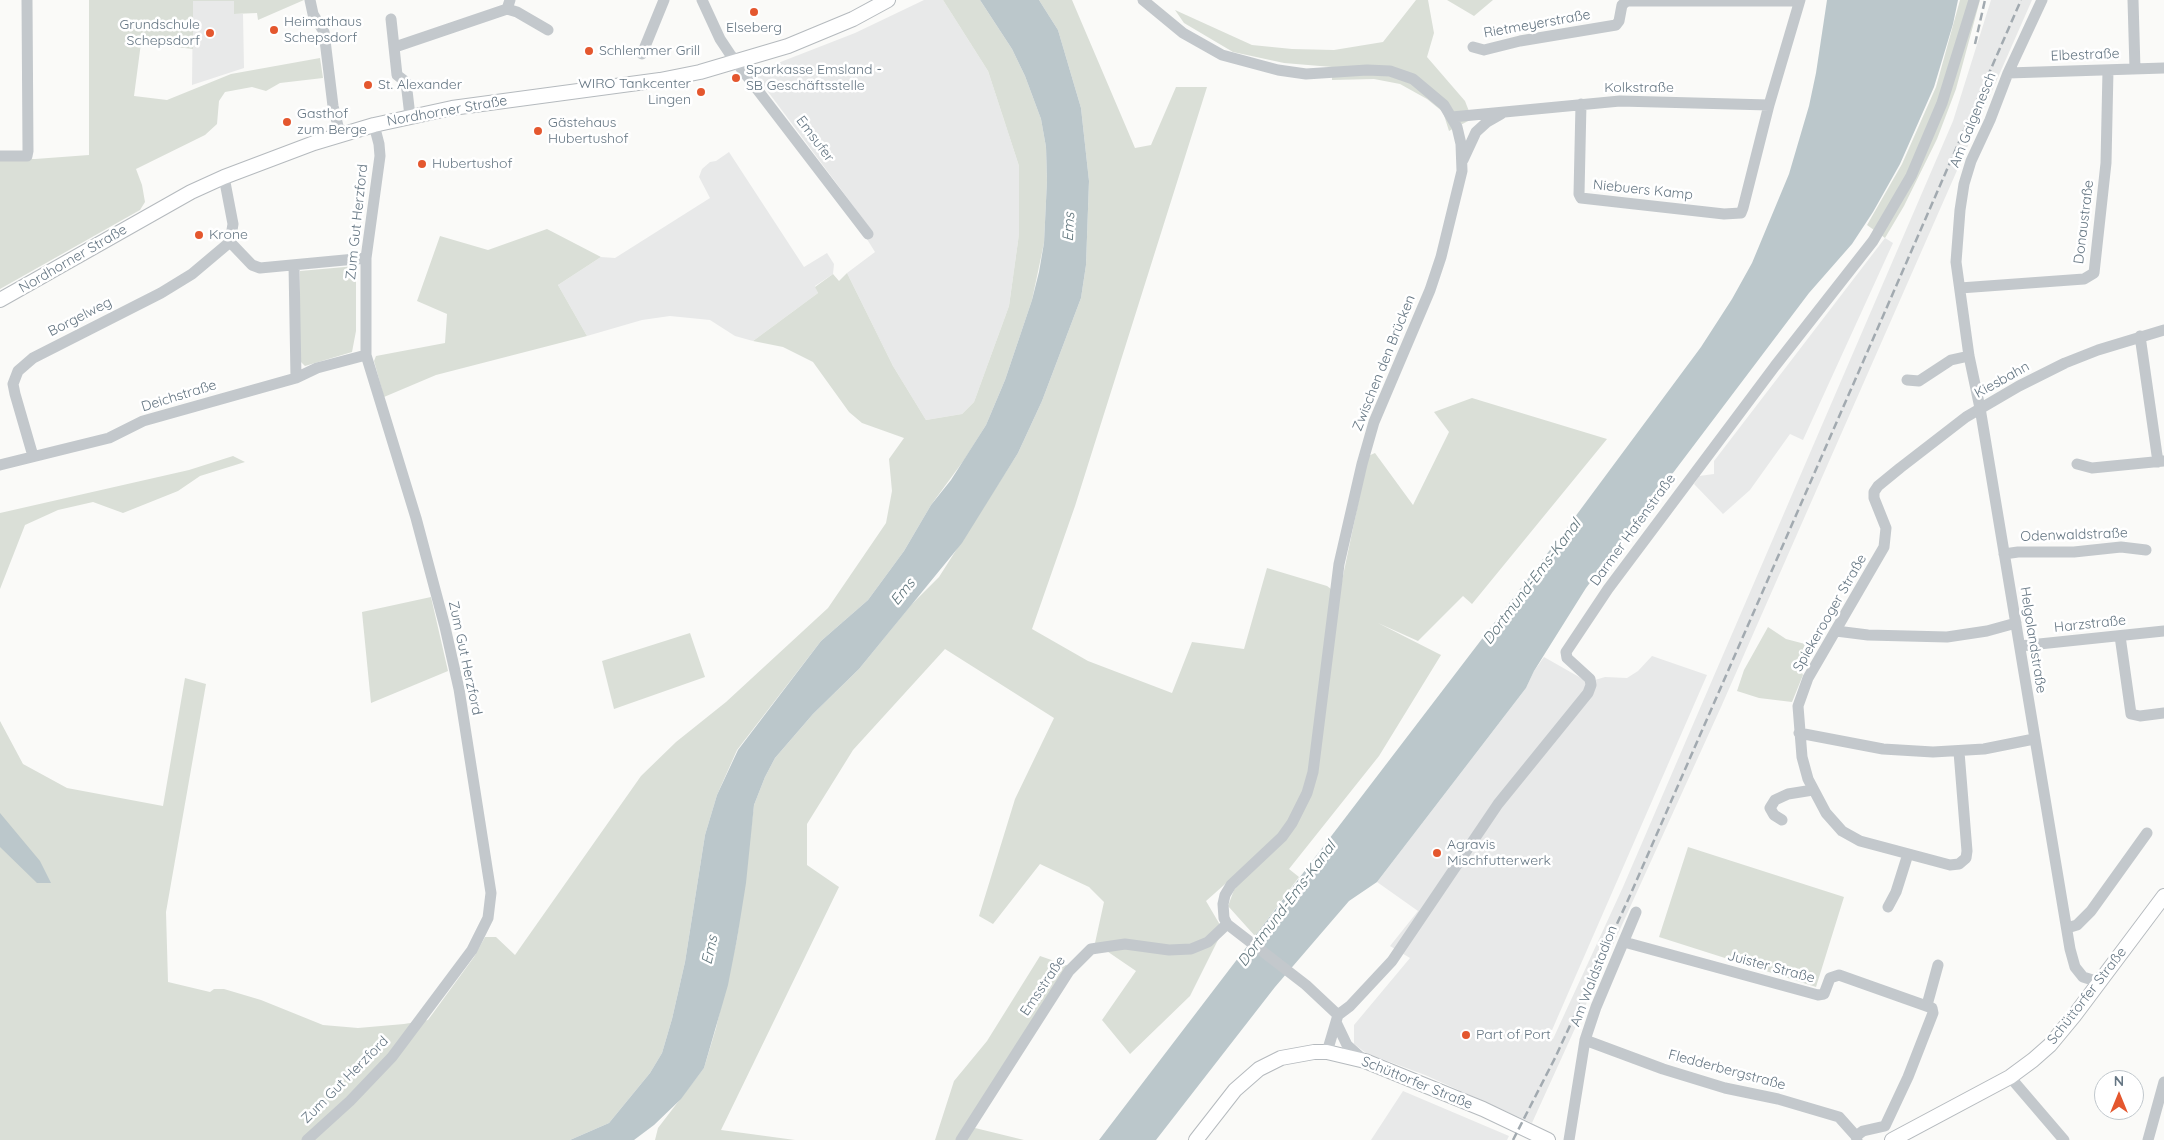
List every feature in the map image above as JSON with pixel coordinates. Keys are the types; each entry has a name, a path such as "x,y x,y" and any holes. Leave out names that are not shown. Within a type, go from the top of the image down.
{"main road":[{"name":"Nordhorner Straße","path":"0,300 158,210 224,177 340,134 410,116 487,102 674,78 737,63 788,46 853,20 888,0"},
{"name":"Schüttorfer Straße","path":"1892,1140 2010,1077 2050,1045 2164,896"},
{"name":"Schüttorfer Straße","path":"1196,1140 1235,1090 1259,1069 1289,1056 1314,1052 1327,1052 1365,1061 1483,1109 1548,1140"}],"street":[{"path":"0,156 26,156 28,145 27,0"},
{"path":"310,0 313,14 324,32 332,101 340,134"},
{"path":"642,54 664,0"},
{"name":"Emsufer","path":"702,0 720,39 737,63 868,234"},
{"name":"Zwischen den Brücken","path":"1143,0 1183,33 1222,56 1278,70 1306,74 1368,70 1390,71 1413,79 1444,105 1452,117 1461,144 1462,171 1441,257 1430,290 1374,422 1362,464 1339,564 1314,764 1307,793 1296,817 1282,837 1231,885 1225,895 1223,912 1231,928"},
{"name":"Darmer Hafenstraße","path":"1337,1018 1392,961 1498,804 1588,693 1591,685 1590,679 1567,658 1566,652 1571,644 1681,491 1874,241 1911,176 1942,103 1974,0"},
{"name":"Am Galgenesch","path":"1960,288 1956,247 1964,184 1971,161 1990,120 2008,73 2042,0"},
{"path":"2133,0 2135,69"},
{"name":"Rietmeyerstraße","path":"1473,47 1484,50 1520,41 1616,25 1622,5 1627,1 1799,1"},
{"path":"1769,105 1799,1"},
{"path":"395,47 509,4 517,12 548,30"},
{"path":"391,19 397,75 406,82 410,116"},
{"name":"Elbestraße","path":"2008,73 2164,68"},
{"name":"Donaustraße","path":"1960,288 2084,279 2094,273 2106,163 2108,70"},
{"name":"Kolkstraße","path":"1452,117 1620,101 1769,105"},
{"name":"Niebuers Kamp","path":"1581,104 1579,178 1581,198 1736,214 1741,213 1743,208 1769,105"},
{"name":"Kolkstraße","path":"1462,161 1476,132 1487,122 1510,110"},
{"name":"Zum Gut Herzford","path":"307,1140 350,1101 392,1057 461,966 472,950 488,918 491,893 459,688 449,644 416,518 366,355 366,258 380,156 374,125"},
{"path":"224,177 232,224 230,242 252,265 260,268 366,258"},
{"name":"Borgelweg","path":"34,456 13,384 18,371 33,358 161,293 192,274 230,242"},
{"path":"294,265 296,378"},
{"name":"Helgolandstraße","path":"1960,288 1969,356 1980,408 2070,950 2075,967 2083,977 2100,982"},
{"name":"Kiesbahn","path":"1874,492 1878,486 1924,448 1980,408 2065,363 2140,336 2164,330"},
{"path":"2077,464 2092,468 2161,462 2140,336"},
{"name":"Deichstraße","path":"0,465 109,438 143,422 296,378 317,368 366,355"},
{"path":"1907,380 1919,381 1951,360 1969,356"},
{"name":"Spiekerooger Straße","path":"1874,492 1874,498 1886,528 1884,547 1808,678 1798,706 1802,757 1812,790 1826,813 1842,831 1860,841 1950,865 1960,864 1966,858 1967,851 1959,752"},
{"name":"Odenwaldstraße","path":"2004,554 2018,552 2074,552 2121,547 2146,550"},
{"path":"1836,631 1868,635 1947,637 1987,631 2016,622"},
{"name":"Harzstraße","path":"2020,646 2164,631"},
{"path":"2120,636 2131,714 2140,716 2164,713"},
{"path":"1799,733 1883,748 1959,752 2034,739"},
{"path":"1782,820 1774,815 1770,808 1774,800 1788,794 1812,790"},
{"path":"2067,928 2077,925 2091,911 2147,833"},
{"path":"1888,908 1896,892 1908,854"},
{"name":"Am Waldstadion","path":"1569,1140 1585,1040 1596,1006 1636,912"},
{"path":"1231,928 1306,986 1337,1018 1347,1045 1365,1061"},
{"name":"Emsstraße","path":"961,1140 1069,971 1091,949 1125,944 1169,950 1191,949 1208,942 1231,928"},
{"name":"Juister Straße","path":"1624,942 1818,995 1824,994 1830,978 1834,975 1839,975 1927,1005"},
{"path":"1857,1138 1863,1131 1885,1126 1908,1077 1933,1013 1932,1008 1927,1005 1938,965"},
{"path":"1327,1052 1337,1018"},
{"name":"Fledderbergstraße","path":"1585,1040 1663,1069 1839,1117 1857,1138"},
{"path":"2010,1077 2064,1140"},
{"path":"2148,1140 2164,1082"}],"shaded area":[{"path":"89,0 304,0 258,20 257,13 234,14 234,1 193,1 193,49 141,43 134,96 167,100 231,74 320,58 323,78 280,83 266,91 252,87 225,92 219,101 217,124 205,135 136,169 142,185 145,202 140,210 0,289 0,158 35,159 89,155"},
{"path":"924,0 943,0 988,71 1019,166 1019,234 1009,306 974,402 962,414 926,420 893,366 847,273 875,252 865,236 872,231 757,77 760,70 855,33"},
{"path":"943,0 980,0 1012,49 1025,76 1041,119 1046,147 1047,180 1044,243 1032,300 1005,380 986,425 964,460 931,505 904,551 868,600 821,641 737,750 717,795 705,835 685,962 662,1053 650,1073 609,1123 570,1140 0,1140 0,721 23,764 67,788 163,806 185,678 206,684 166,912 168,982 210,992 214,989 224,989 261,1000 323,1025 358,1028 404,1024 428,1020 474,957 485,937 496,937 515,955 641,776 676,742 726,702 828,608 886,523 892,491 889,459 904,438 862,423 849,412 813,362 783,347 753,341 818,293 815,287 833,274 839,281 847,273 893,366 926,420 962,414 974,402 1009,306 1019,234 1019,166 988,71"},
{"path":"1039,0 1072,0 1135,148 1151,145 1176,87 1207,87 1075,506 1032,629 1088,661 1172,693 1192,642 1244,649 1267,568 1327,586 1339,595 1368,456 1375,453 1413,505 1449,432 1434,412 1472,398 1607,439 1472,604 1463,596 1418,641 1378,623 1441,655 1379,756 1289,869 1299,877 1255,936 1228,906 1234,890 1259,854 1206,901 1223,930 1190,996 1130,1054 1102,1020 1136,971 1095,943 1104,902 1089,887 1040,864 993,924 979,916 1015,799 1054,718 945,649 853,750 807,824 807,865 839,887 721,1130 795,1140 655,1140 658,1128 704,1068 716,1028 737,939 754,805 765,777 775,758 813,714 859,669 911,605 939,577 1018,453 1042,401 1081,298 1086,265 1089,181 1081,108 1058,30"},
{"path":"1416,0 1428,0 1434,33 1427,57 1465,101 1472,119 1449,131 1443,112 1427,99 1400,84 1374,79 1332,80 1332,67 1284,63 1233,52 1184,23 1175,10 1252,45 1292,49 1334,50 1383,42"},
{"path":"1447,0 1493,0 1474,16"},
{"path":"1960,0 1980,0 1956,89 1937,139 1904,206 1885,238 1867,225 1902,164 1936,87"},
{"path":"1991,0 2032,0 1721,707 1532,1123 1425,1075 1366,1053 1354,1044 1354,1025 1410,958 1390,946 1418,911 1377,882 1526,688 1534,671 1544,657 1588,682 1605,677 1627,678 1638,671 1652,656 1707,675 1549,1037 1553,1039 1623,887 1953,121"},
{"path":"193,1 234,1 234,14 243,14 244,68 192,85"},
{"path":"729,152 804,267 827,253 834,264 833,274 815,286 818,293 753,341 735,336 710,320 670,316 642,320 587,336 558,285 601,257 615,258 710,198 699,177 702,169 710,162 716,161"},
{"path":"547,229 601,257 558,285 587,336 436,375 384,397 374,361 376,356 445,343 447,314 417,301 440,236 488,250"},
{"path":"1885,238 1893,243 1803,440 1790,434 1750,490 1723,514 1694,484 1699,476 1714,474 1714,461"},
{"path":"356,266 356,331 352,352 305,366 300,361 300,271"},
{"path":"233,456 245,462 200,476 178,491 123,513 93,502 58,510 25,525 0,589 0,513 189,470"},
{"path":"431,597 448,671 371,703 362,612"},
{"path":"1768,627 1786,639 1805,644 1799,667 1803,675 1792,702 1759,698 1737,691 1744,670"},
{"path":"690,633 705,677 614,709 602,661"},
{"path":"1688,847 1844,897 1816,987 1659,937"},
{"path":"1040,956 1069,966 971,1127 1024,1140 935,1140 954,1081 987,1041"},
{"path":"1403,1091 1509,1136 1507,1140 1371,1140"}],"water":[{"name":"Ems","path":"980,0 1039,0 1058,30 1081,108 1089,181 1086,265 1081,298 1042,401 1018,453 962,543 859,669 813,714 775,758 765,777 754,805 746,883 728,985 704,1068 681,1099 654,1125 634,1140 570,1140 609,1123 650,1073 662,1053 685,962 705,835 717,795 738,750 821,641 868,600 904,551 931,505 951,480 986,425 1005,380 1032,300 1039,272 1044,243 1047,180 1046,147 1041,119 1025,76 1012,49"},
{"name":"Dortmund-Ems-Kanal","path":"1827,0 1958,0 1953,24 1934,87 1900,164 1873,212 1852,244 1809,293 1586,588 1534,671 1526,688 1377,882 1349,901 1275,987 1156,1140 1099,1140 1569,525 1701,347 1732,299 1752,263 1789,174 1809,106"},
{"path":"0,813 40,861 51,883 37,883 0,847"}],"railway":[{"path":"1975,44 1985,0"},
{"path":"1513,1140 1555,1058 1628,900 2021,0"}],"place":[{"name":"Elseberg","path":"754,12"},
{"name":"Heimathaus Schepsdorf","path":"274,30"},
{"name":"Grundschule Schepsdorf","path":"210,33"},
{"name":"Schlemmer Grill","path":"589,51"},
{"name":"Sparkasse Emsland - SB Geschäftsstelle","path":"736,78"},
{"name":"St. Alexander","path":"368,85"},
{"name":"WIRO Tankcenter Lingen","path":"701,92"},
{"name":"Gasthof zum Berge","path":"287,122"},
{"name":"Gästehaus Hubertushof","path":"538,131"},
{"name":"Hubertushof","path":"422,164"},
{"name":"Krone","path":"199,235"},
{"name":"Agravis Mischfutterwerk","path":"1437,853"},
{"name":"Part of Port","path":"1466,1035"}]}
